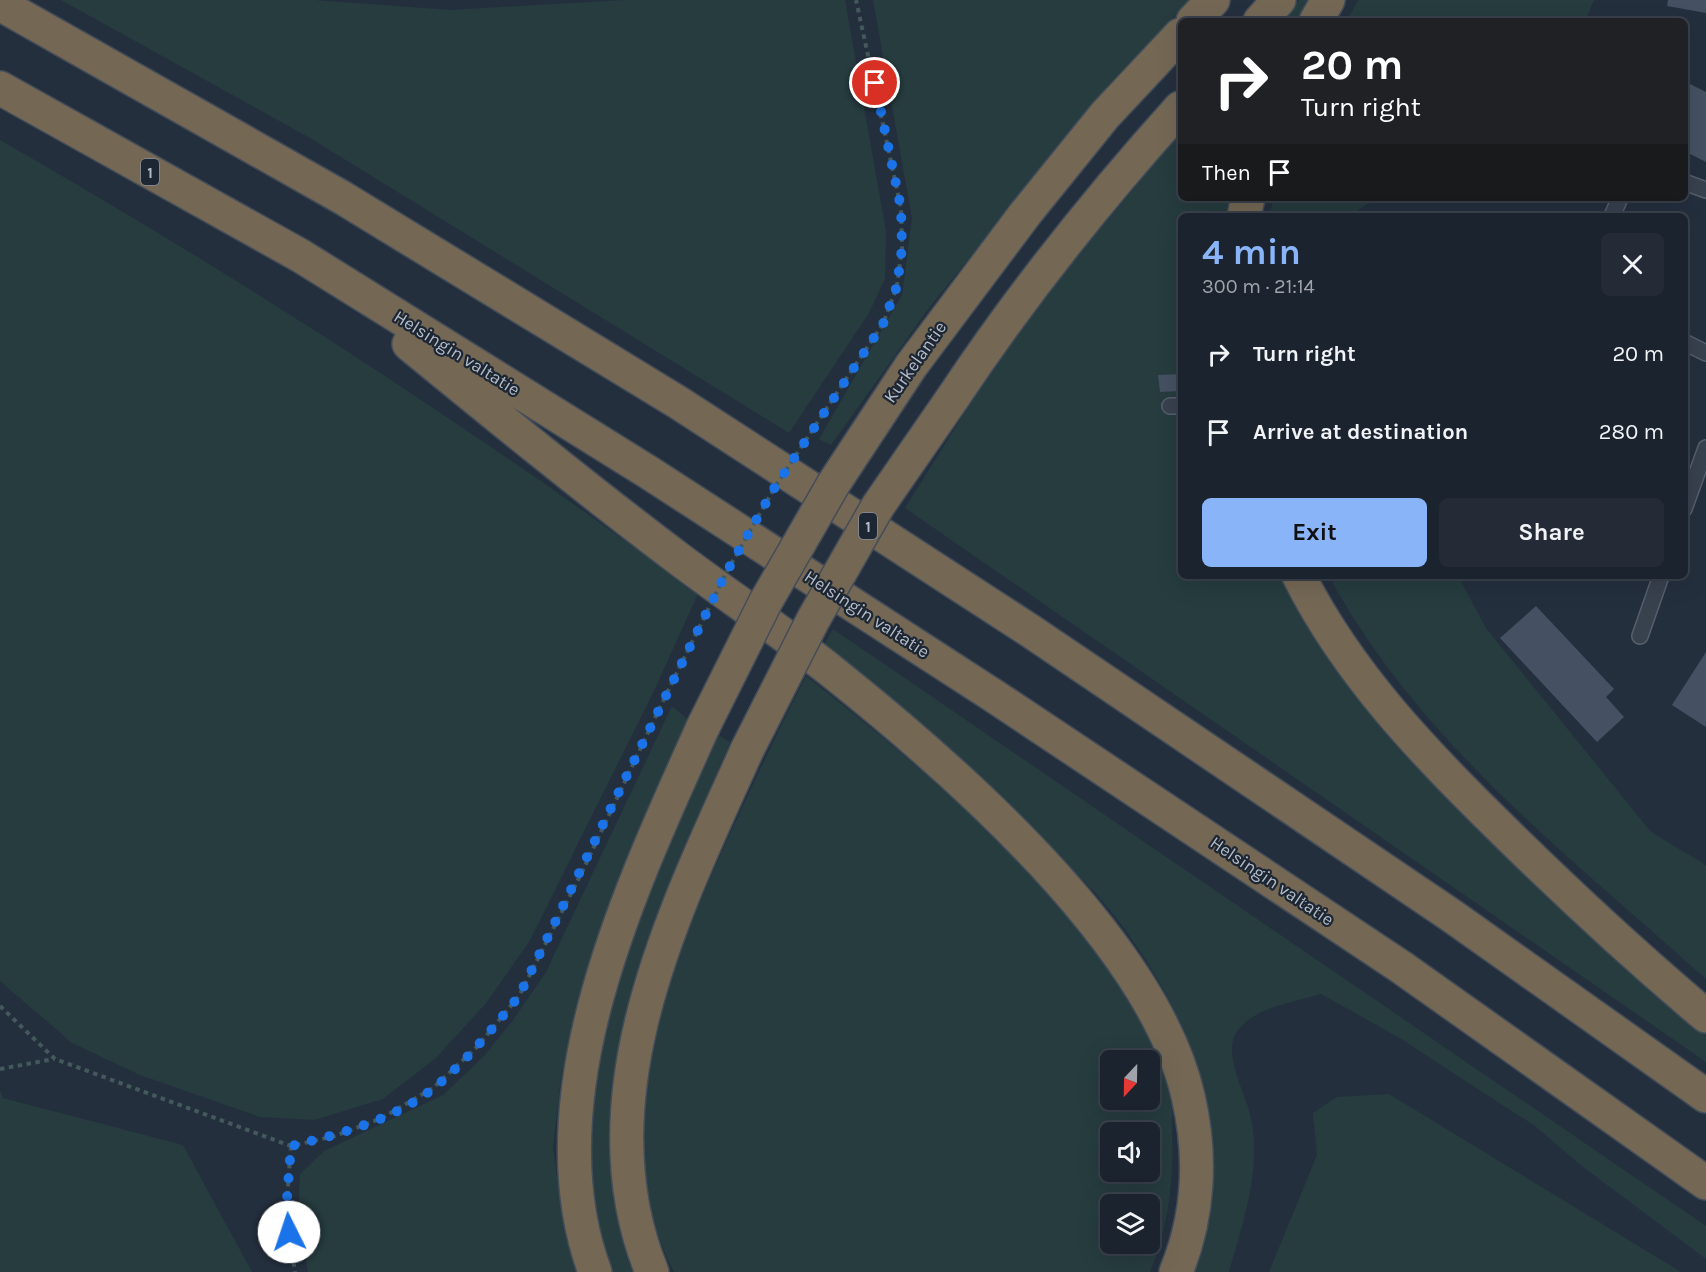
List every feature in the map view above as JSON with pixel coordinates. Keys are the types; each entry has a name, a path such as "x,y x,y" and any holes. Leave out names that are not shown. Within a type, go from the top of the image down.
{"highway":[{"path":"1196,18 1213,0"},
{"path":"1263,18 1279,0"},
{"path":"1318,18 1328,0"},
{"name":"1","path":"0,4 343,198 679,403 1029,630 1442,909 1706,1096"},
{"name":"Kurkelantie","path":"595,1272 584,1234 575,1148 577,1108 587,1042 605,966 630,896 703,727 771,591 834,483 911,366 966,291 1098,124 1178,37"},
{"name":"Helsingin valtatie","path":"0,88 301,256 648,472 994,696 1401,967 1706,1183"},
{"path":"652,1272 631,1202 628,1172 627,1104 635,1055 650,993 682,898 747,750 813,620 879,506 999,328 1060,248 1178,110"},
{"path":"301,256 611,507 834,673 979,798 1078,902 1139,985 1166,1035 1188,1095 1198,1176 1195,1203 1176,1272"},
{"path":"1301,579 1329,628 1371,688 1460,788 1550,877 1706,1016"}],"lane":[{"path":"1688,183 1706,190"},
{"path":"1688,344 1706,353"},
{"path":"1688,498 1706,448"},
{"path":"1640,636 1660,579"}],"path":[{"path":"0,1006 55,1059 291,1146 335,1136 382,1118 434,1088 484,1039 519,996 582,872 726,573 775,487 883,324 897,286 902,248 901,208 856,0"},
{"path":"0,1069 55,1059"},
{"path":"291,1146 286,1212 295,1272"}],"green space":[{"path":"61,0 315,0 451,10 624,0 845,0 886,231 885,279 869,313 789,433 310,138"},
{"path":"873,0 1190,0 1110,83 929,308 831,445 819,439 902,295 912,218"},
{"path":"1299,0 1312,0 1302,18 1284,18"},
{"path":"1358,0 1594,0 1586,18 1349,18"},
{"path":"1178,135 1178,201 1229,201 1227,213 1178,213 1178,579 1287,579 1505,855 1706,1033 1706,1062 905,508 1017,329"},
{"path":"0,140 179,246 356,357 529,473 698,594 652,695 529,942 486,1003 436,1058 383,1099 314,1120 260,1117 140,1075 72,1043 0,981"},
{"path":"1273,201 1372,201 1354,213 1270,213"},
{"path":"1331,579 1460,579 1486,628 1651,832 1706,865 1706,979 1550,841 1500,793 1451,743 1406,691 1365,635"},
{"path":"833,629 1706,1226 1706,1259 1583,1167 1535,1126 1398,1037 1321,994 1276,1006 1254,1016 1245,1022 1233,1039 1233,1060 1250,1114 1253,1134 1253,1174 1250,1194 1229,1272 1191,1272 1207,1218 1212,1190 1214,1161 1211,1126 1194,1057 1165,992 1126,931 1087,885 957,760 824,645"},
{"path":"806,676 968,812 1023,866 1073,923 1117,982 1153,1050 1100,1050 1100,1110 1160,1110 1160,1071 1172,1107 1171,1188 1160,1241 1160,1194 1100,1194 1100,1254 1156,1254 1150,1272 674,1272 655,1226 644,1177 642,1134 645,1091 652,1049 662,1008 690,927 723,849"},
{"path":"672,706 687,719 629,857 590,974 562,1071 553,1148 564,1228 578,1272 308,1272 298,1219 300,1174 324,1151 443,1095 484,1056 513,1020 546,972"},
{"path":"718,735 730,742 653,927 624,1023 614,1072 609,1121 612,1179 619,1217 636,1272 610,1272 590,1183 590,1114 597,1062 610,1006 636,927 667,849"},
{"path":"0,1090 3,1098 183,1145 252,1272 0,1272"},
{"path":"1389,1094 1681,1272 1269,1272 1317,1155 1313,1113 1337,1097"}],"building":[{"path":"1668,0 1706,0 1706,13 1667,6"},
{"path":"1688,83 1706,92 1706,162 1688,153"},
{"path":"1178,374 1178,391 1160,392 1158,375"},
{"path":"1536,606 1614,689 1606,697 1624,717 1597,742 1500,638"},
{"path":"1706,652 1706,727 1672,705"}],"route":[{"path":"289,1232 286,1212 291,1146 335,1136 382,1118 434,1088 477,1047 519,996 582,872 726,573 775,487 883,324 897,286 902,248 901,208 875,83"}]}
